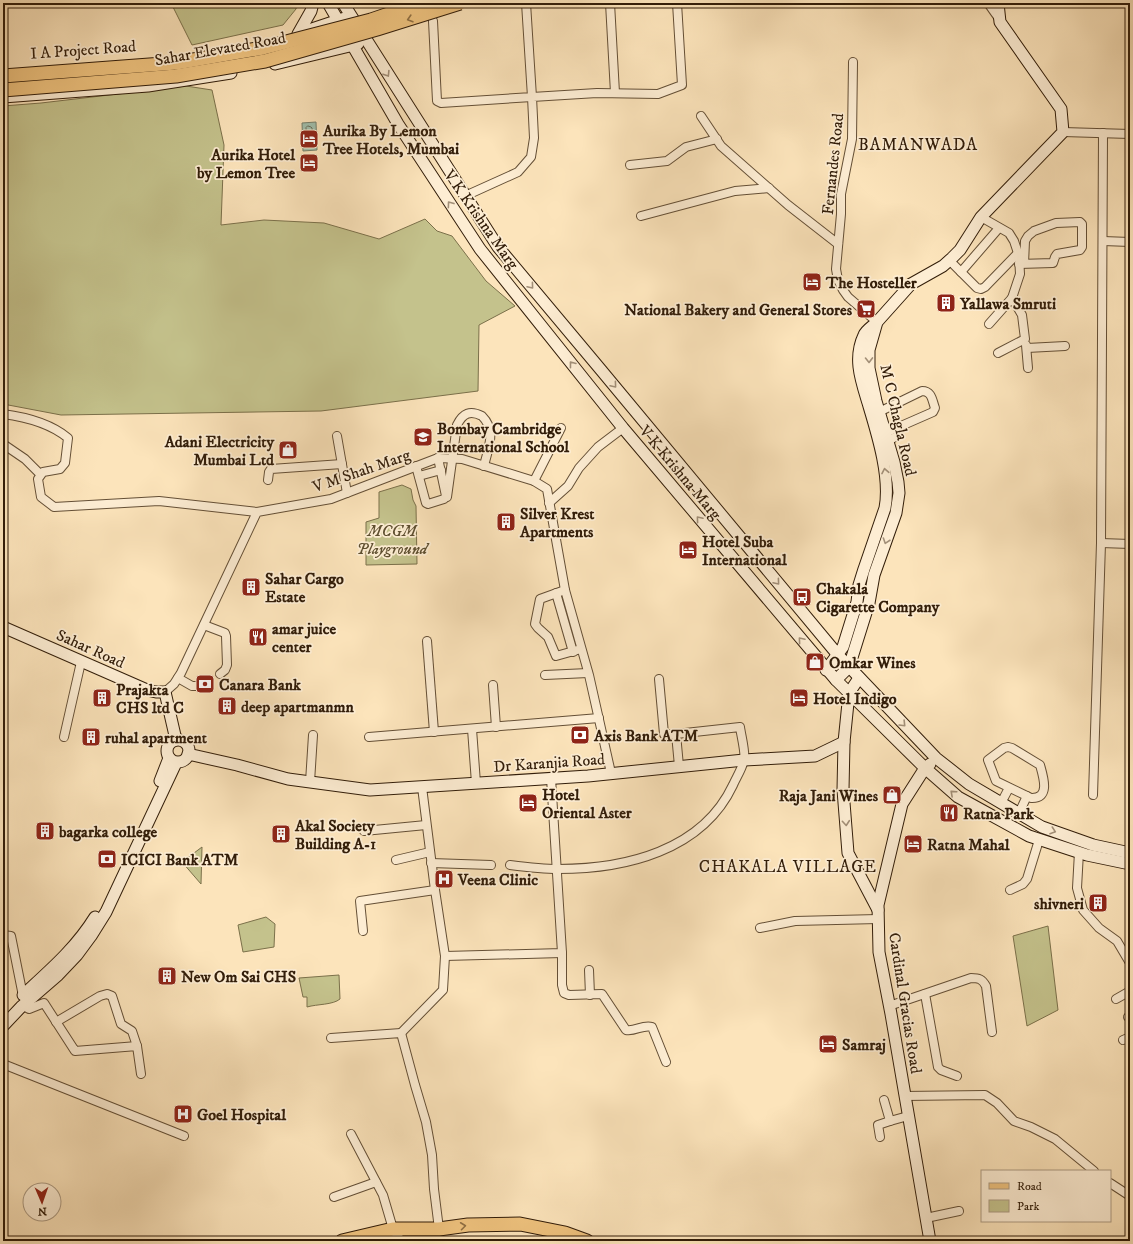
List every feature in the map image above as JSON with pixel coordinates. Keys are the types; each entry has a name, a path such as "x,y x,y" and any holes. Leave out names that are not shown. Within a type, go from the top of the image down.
{"main road":[{"path":"298,34 311,11 313,3"},
{"name":"V K Krishna Marg","path":"328,3 398,124 482,251 624,428 826,670 925,768 958,797 1039,840 1079,852 1130,864"},
{"name":"V K Krishna Marg","path":"343,3 495,242 838,655 859,678 936,758 969,784 1042,827 1093,845 1130,853"},
{"name":"Sahar Elevated Road","path":"3,76 176,63 249,50 371,20 421,3"},
{"name":"Sahar Elevated Road","path":"3,90 176,76 265,61 377,29 460,3"},
{"path":"998,3 1000,22 1061,109 1063,132"},
{"name":"I A Project Road","path":"3,71 176,58 238,49 298,34 352,16"},
{"path":"3,97 148,86 207,78 352,46 366,41"},
{"path":"325,52 344,54 362,63"},
{"name":"M C Chagla Road","path":"836,680 849,667 869,603 874,575 898,502 893,490 896,472 890,436 876,413 871,376 869,350 877,322 910,284 943,266 960,250 981,217 1063,132"},
{"path":"482,251 495,242"},
{"path":"826,670 843,647 857,602 860,580 883,515 887,499 893,490 884,467 876,413"},
{"path":"883,515 894,518"},
{"name":"Sahar Road","path":"3,630 147,690 165,692"},
{"path":"859,678 849,693 844,742 843,790 848,853 878,915"},
{"path":"165,692 176,740"},
{"path":"180,740 186,744 188,754 183,761 173,760 167,751 167,747 172,742 180,740"},
{"name":"Dr Karanjia Road","path":"188,754 238,765 288,779 370,790 552,778 744,760 815,756 844,742"},
{"name":"Cardinal Gracias Road","path":"930,1241 879,952 878,905 902,804 925,768 936,758"},
{"path":"3,1026 23,1000 72,948 103,910 173,760"},
{"path":"3,1016 23,1000"},
{"path":"342,1241 393,1229 439,1229 468,1225 520,1224 565,1233 587,1241"},
{"path":"393,1229 399,1241"}],"street":[{"path":"465,196 518,172 531,157 534,138 526,3"},
{"path":"610,3 615,93"},
{"path":"433,21 436,101 441,103 615,93 658,94 682,85 677,3"},
{"path":"988,3 1000,22"},
{"name":"Fernandes Road","path":"853,62 852,139 840,194 841,214 836,268 838,280 842,290 877,322"},
{"path":"701,116 721,146 769,188 838,244"},
{"path":"1063,132 1130,134"},
{"path":"1093,795 1100,543 1102,133"},
{"path":"630,164 667,161 686,148 717,139"},
{"path":"641,216 735,191 769,188"},
{"path":"981,217 1009,233 1014,241 1022,264"},
{"path":"989,324 1012,298 1020,274 1025,242 1028,236 1034,231 1056,223 1080,222 1082,224 1082,247 1080,250 1057,254 1052,263 1022,264"},
{"path":"961,272 999,228"},
{"path":"1102,241 1130,242"},
{"path":"949,260 977,288 981,289 985,287 1018,253"},
{"path":"1012,298 1022,315 1028,368"},
{"path":"998,353 1025,339"},
{"path":"1026,348 1065,346"},
{"path":"876,413 922,391 927,391 930,394 935,408 933,412 890,436"},
{"path":"3,414 22,416 60,431 68,438 65,463 60,469 43,472 40,474 25,459 3,444"},
{"path":"446,497 458,423 466,414 478,414 484,418 491,432 484,466"},
{"path":"534,481 561,428"},
{"path":"549,503 568,486 579,468 598,448 624,428"},
{"path":"337,436 347,493"},
{"path":"416,466 426,503 428,504 444,499 446,496 438,458"},
{"name":"V M Shah Marg","path":"40,474 38,480 41,497 54,507 159,501 257,512 331,499 438,458 453,458 534,481 547,489 565,590 569,623 577,650 588,673 612,773"},
{"path":"268,480 271,469 342,464"},
{"path":"419,476 441,470"},
{"path":"165,692 178,678 257,512"},
{"path":"1100,543 1130,544"},
{"path":"565,590 540,599 535,624 548,637 556,656 577,650"},
{"path":"556,593 569,623"},
{"path":"204,625 225,633 226,636 227,665 225,670 220,674"},
{"path":"427,641 434,732"},
{"path":"64,737 81,662"},
{"path":"545,675 588,673"},
{"path":"178,678 192,686 196,686"},
{"path":"510,865 557,869 615,865 665,850 693,834 726,800 744,760 740,727 664,734 660,679"},
{"path":"493,685 496,727"},
{"path":"369,737 599,718"},
{"path":"472,729 476,783"},
{"path":"676,734 679,766"},
{"path":"310,782 313,735"},
{"path":"1008,747 1039,764 1044,786 1043,795 1036,798 1027,796 1009,788 996,781 988,761 988,758 1008,747"},
{"path":"552,778 562,953 562,985 564,992 569,995 602,994 626,1030 631,1031 652,1026 666,1062"},
{"path":"331,1038 401,1033 443,990 445,956 431,863 422,787"},
{"path":"1001,803 1009,788"},
{"path":"1018,814 1027,796"},
{"path":"364,831 426,825"},
{"path":"1010,890 1023,884 1027,879 1039,840"},
{"path":"396,860 430,852"},
{"path":"1079,852 1077,888 1083,910 1099,928 1117,941 1130,963"},
{"path":"431,863 491,865"},
{"path":"363,931 360,901 435,890"},
{"path":"760,928 795,921 878,915"},
{"path":"3,936 11,936 23,1000 27,1008 29,1009 44,1003 75,1051 137,1046"},
{"path":"445,956 562,953"},
{"path":"589,970 590,995"},
{"path":"889,1006 971,978 978,978 983,981 986,986 992,1032"},
{"path":"1116,1000 1130,991"},
{"path":"56,1022 100,996 106,994 112,996 121,1024 132,1031 137,1046 141,1074"},
{"path":"925,994 938,1067 941,1070 958,1076"},
{"path":"401,1033 426,1122 432,1155 434,1190 439,1229"},
{"path":"3,1064 184,1136"},
{"path":"904,1096 985,1095 997,1103 1014,1121 1031,1127 1055,1139 1093,1170"},
{"path":"884,1100 890,1121"},
{"path":"880,1137 878,1125 908,1116"},
{"path":"351,1134 383,1195 393,1229"},
{"path":"334,1196 376,1182"},
{"path":"1111,1184 1130,1196"},
{"path":"926,1218 959,1211"}],"green space":[{"path":"171,3 297,3 296,9 283,25 192,45"},
{"path":"186,86 212,90 224,145 221,225 264,220 324,223 379,239 425,219 437,231 452,236 486,281 515,306 479,325 478,391 321,411 61,415 3,404 3,106"},
{"name":"MCGM Playground","path":"402,485 411,489 416,506 417,564 366,565 366,522 379,518 379,492"},
{"path":"202,847 201,884 182,862"},
{"path":"266,917 275,924 274,947 243,952 238,925"},
{"path":"1048,926 1058,1010 1027,1026 1013,936"},
{"path":"339,975 340,999 329,1003 307,1007 307,997 303,997 299,978"}],"water":[{"path":"316,122 317,150 303,151 302,123"}],"place":[{"name":"Aurika By Lemon Tree Hotels, Mumbai","path":"309,139"},
{"name":"Aurika Hotel by Lemon Tree","path":"309,163"},
{"name":"The Hosteller","path":"812,282"},
{"name":"Yallawa Smruti","path":"946,303"},
{"name":"National Bakery and General Stores","path":"866,309"},
{"name":"Bombay Cambridge International School","path":"423,437"},
{"name":"Adani Electricity Mumbai Ltd","path":"288,450"},
{"name":"Silver Krest Apartments","path":"506,522"},
{"name":"Hotel Suba International","path":"688,550"},
{"name":"Sahar Cargo Estate","path":"251,587"},
{"name":"Chakala Cigarette Company","path":"802,597"},
{"name":"amar juice center","path":"258,637"},
{"name":"Omkar Wines","path":"815,662"},
{"name":"Canara Bank","path":"205,684"},
{"name":"Prajakta CHS ltd C","path":"102,698"},
{"name":"Hotel Indigo","path":"799,698"},
{"name":"deep apartmanmn","path":"227,706"},
{"name":"Axis Bank ATM","path":"580,735"},
{"name":"ruhal apartment","path":"91,737"},
{"name":"Raja Jani Wines","path":"892,795"},
{"name":"Hotel Oriental Aster","path":"528,803"},
{"name":"Ratna Park","path":"949,813"},
{"name":"bagarka college","path":"45,831"},
{"name":"Akal Society Building A-1","path":"281,834"},
{"name":"Ratna Mahal","path":"913,844"},
{"name":"ICICI Bank ATM","path":"107,859"},
{"name":"Veena Clinic","path":"444,879"},
{"name":"shivneri","path":"1098,903"},
{"name":"New Om Sai CHS","path":"167,976"},
{"name":"Samraj","path":"828,1044"},
{"name":"Goel Hospital","path":"183,1114"}],"district":[{"name":"BAMANWADA","path":"918,144"},
{"name":"CHAKALA VILLAGE","path":"788,866"}]}
